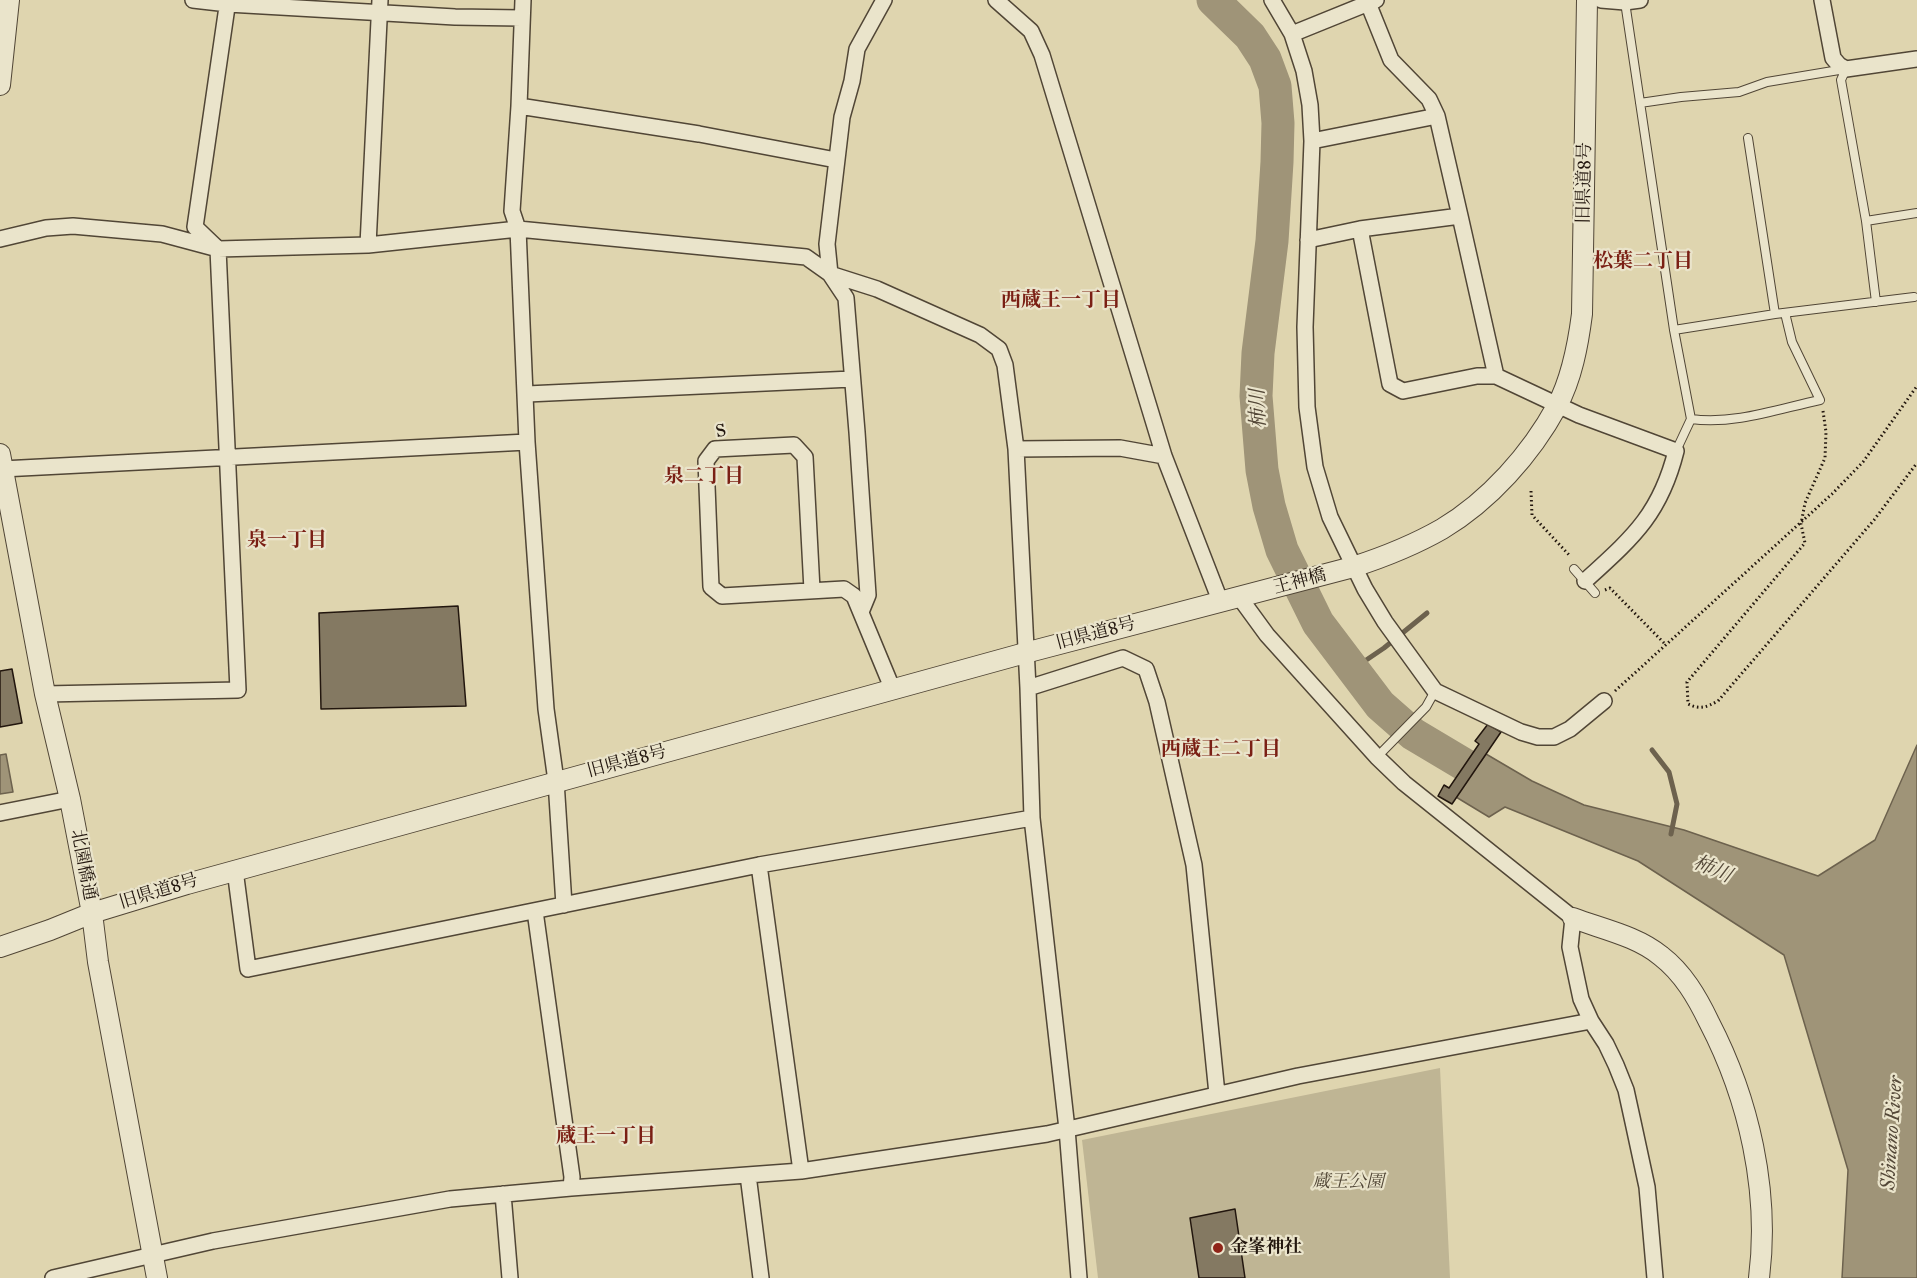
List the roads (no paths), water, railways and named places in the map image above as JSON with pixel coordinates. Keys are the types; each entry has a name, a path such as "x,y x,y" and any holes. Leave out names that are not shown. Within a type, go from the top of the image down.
{"street":[{"path":"0,85 9,0"},
{"path":"193,0 380,6 455,17 521,18"},
{"path":"522,0 519,106 512,211 518,229 527,442 546,709 556,781 564,905"},
{"path":"861,612 868,595 846,298 830,274 827,244 842,117 852,81 857,49 884,0"},
{"path":"996,0 1031,32 1042,55 1164,456 1221,603"},
{"path":"1272,0 1292,34 1304,70 1308,94 1312,141 1305,327 1307,408 1315,467 1323,500 1347,569 1435,691 1521,732 1538,737 1554,737 1570,729 1604,701"},
{"name":"旧県道8号","path":"1347,569 1396,552 1461,516 1493,489 1515,464 1533,443 1557,405 1578,345 1582,314 1587,0"},
{"path":"1601,0 1633,1"},
{"path":"1822,0 1833,58 1839,65 1846,69 1917,59"},
{"path":"45,694 238,690 218,249 195,227 228,2"},
{"path":"1292,34 1372,2 1391,60 1429,99 1437,116 1496,376"},
{"path":"368,245 380,6"},
{"path":"519,106 699,134 836,160"},
{"path":"1312,141 1437,116"},
{"path":"1308,240 1360,229 1460,216"},
{"path":"0,239 46,228 73,226 162,234 218,249 368,245 518,229 806,257 830,274 877,289 980,335 999,349 1007,375 1016,449 1032,818 1067,1129 1079,1278"},
{"path":"1360,229 1390,384 1403,391 1477,376 1496,376 1579,416 1676,451 1664,492 1637,532 1580,575"},
{"path":"526,394 852,379"},
{"path":"1,462 226,457 527,442"},
{"name":"S","path":"812,590 805,457 794,445 715,449 706,461 711,587 722,596 844,589 854,596 893,690"},
{"path":"1016,449 1120,448 1164,456"},
{"name":"北園橋通","path":"1,462 45,694 70,799 92,913 98,962 157,1278"},
{"name":"王神橋","path":"1250,596 1347,569"},
{"path":"1250,596 1267,635 1381,753 1404,783 1573,918 1621,935 1659,954 1685,981 1704,1010 1735,1076 1751,1134 1760,1190 1762,1236 1759,1278"},
{"name":"旧県道8号","path":"0,947 92,913 235,870 1025,653 1250,596"},
{"path":"1028,688 1123,657 1135,661 1146,669 1157,702 1194,865 1217,1095"},
{"path":"0,813 70,799"},
{"path":"235,870 249,969 759,865 1032,818"},
{"path":"759,865 801,1171"},
{"path":"535,911 572,1177 571,1188"},
{"path":"1573,918 1570,947 1581,999 1591,1021 1606,1044 1626,1090 1647,1187 1655,1278"},
{"path":"53,1278 213,1241 450,1199 801,1171 1035,1136 1374,1061 1591,1021"},
{"path":"748,1175 761,1278"},
{"path":"503,1194 510,1278"}],"lane":[{"path":"1633,1 1640,104 1674,330 1691,419 1676,451"},
{"path":"1640,104 1681,96 1739,92 1767,82 1846,69"},
{"path":"1846,69 1841,80 1866,221 1875,302"},
{"path":"1748,138 1775,314"},
{"path":"1866,221 1917,213"},
{"path":"1674,330 1775,314 1914,297"},
{"path":"1691,419 1731,420 1820,400 1792,342 1785,313"},
{"path":"1580,575 1595,593"},
{"path":"1381,753 1426,707 1435,691"}],"water":[{"name":"Shinano River","path":"1917,745 1917,1278 1842,1278 1848,1170 1784,955 1638,861 1505,807 1489,817 1456,797 1486,754 1532,781 1584,805 1684,830 1818,876 1875,840"},
{"path":"6,754 13,792 0,794 0,755"}],"waterway":[{"name":"柿川","path":"1213,0 1250,36 1265,59 1275,86 1278,123 1277,162 1272,241 1258,353 1256,396 1262,470 1269,506 1282,550 1318,623 1380,705 1413,734 1465,765"},
{"path":"1353,669 1384,648 1427,613"},
{"path":"1652,750 1669,772 1677,804 1671,834"}],"place":[{"name":"金峯神社","path":"1218,1248"}],"district":[{"name":"松葉二丁目","path":"1643,262"},
{"name":"西蔵王一丁目","path":"1061,301"},
{"name":"泉二丁目","path":"704,477"},
{"name":"泉一丁目","path":"287,541"},
{"name":"西蔵王二丁目","path":"1221,750"},
{"name":"蔵王一丁目","path":"606,1137"}],"park label":[{"name":"蔵王公園","path":"1348,1183"}]}
